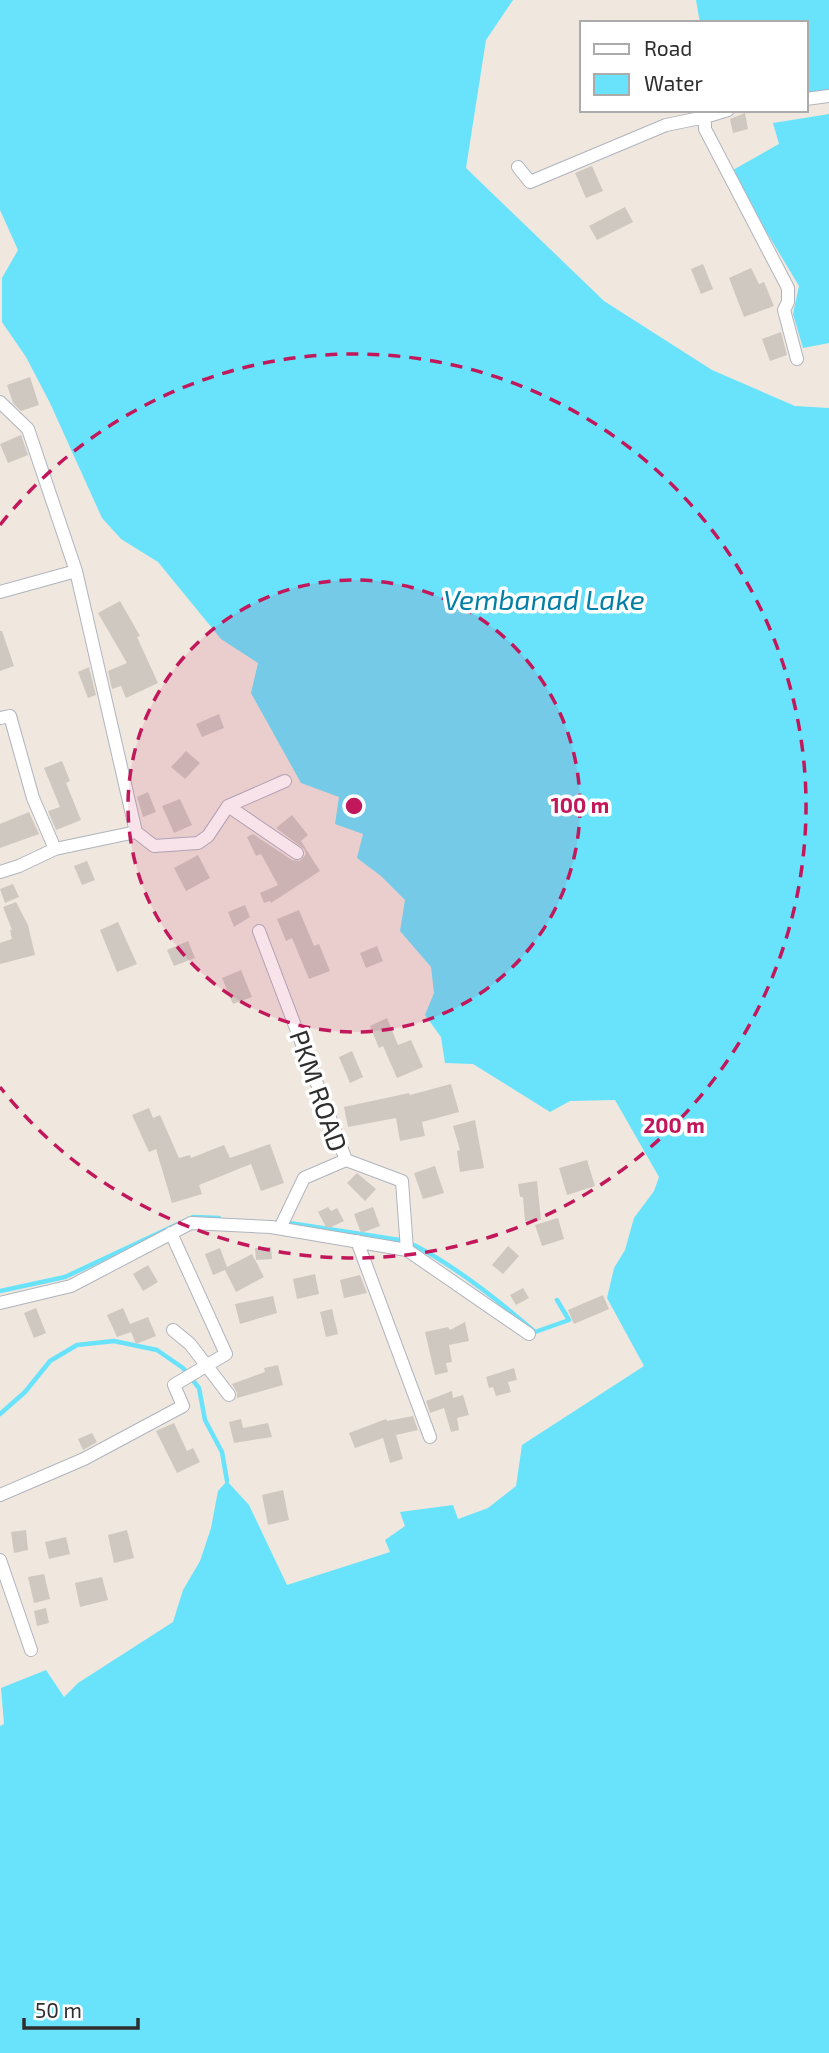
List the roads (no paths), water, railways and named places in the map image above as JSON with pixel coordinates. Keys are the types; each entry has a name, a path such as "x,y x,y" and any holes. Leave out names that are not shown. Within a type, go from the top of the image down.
{"street":[{"path":"808,99 829,96"},
{"path":"518,167 530,182 666,125 721,112"},
{"path":"705,117 705,129 788,288 788,302 784,310 797,359"},
{"path":"0,402 28,429 76,571 136,832 154,846 198,843 208,836 228,806 285,781"},
{"path":"0,592 76,571"},
{"path":"0,718 10,716 33,798 55,849"},
{"path":"228,806 297,853"},
{"path":"0,872 55,849 136,832"},
{"name":"PKM ROAD","path":"259,931 346,1160 304,1178 280,1228"},
{"path":"346,1160 402,1181 407,1250"},
{"path":"0,1303 71,1286 198,1221 280,1228 407,1250 529,1335"},
{"path":"0,1495 84,1459 183,1406 174,1385 226,1354 171,1233"},
{"path":"357,1241 430,1437"},
{"path":"173,1330 190,1345 229,1395"},
{"path":"0,1560 31,1650"}],"water":[{"name":"Vembanad Lake","path":"0,0 513,0 486,40 466,168 604,301 712,370 795,406 829,408 829,2053 0,2053 0,1726 4,1724 1,1688 46,1670 64,1697 78,1683 173,1622 183,1590 200,1561 211,1528 218,1491 227,1481 249,1505 287,1585 390,1552 385,1540 405,1526 400,1512 453,1505 458,1519 488,1508 516,1486 522,1445 644,1366 607,1298 614,1268 625,1250 634,1218 654,1191 659,1177 615,1100 570,1101 550,1112 473,1064 445,1063 441,1037 425,1015 434,993 431,967 400,931 405,900 381,876 357,858 363,834 335,824 339,797 301,783 251,693 258,663 221,639 158,562 121,539 102,518 50,403 26,357 2,322 2,278 18,250 0,210"},
{"path":"696,0 829,0 829,92 808,96 808,21 700,21"},
{"path":"829,114 829,343 803,348 793,314 799,286 733,170 779,144 773,123"}],"waterway":[{"path":"0,1291 65,1277 193,1217 219,1218"},
{"path":"283,1222 406,1241"},
{"path":"414,1245 477,1285 535,1332 569,1320 557,1300"},
{"path":"0,1414 25,1392 50,1361 77,1345 114,1341 157,1350 183,1368 199,1388 205,1420 222,1452 227,1481"}]}
